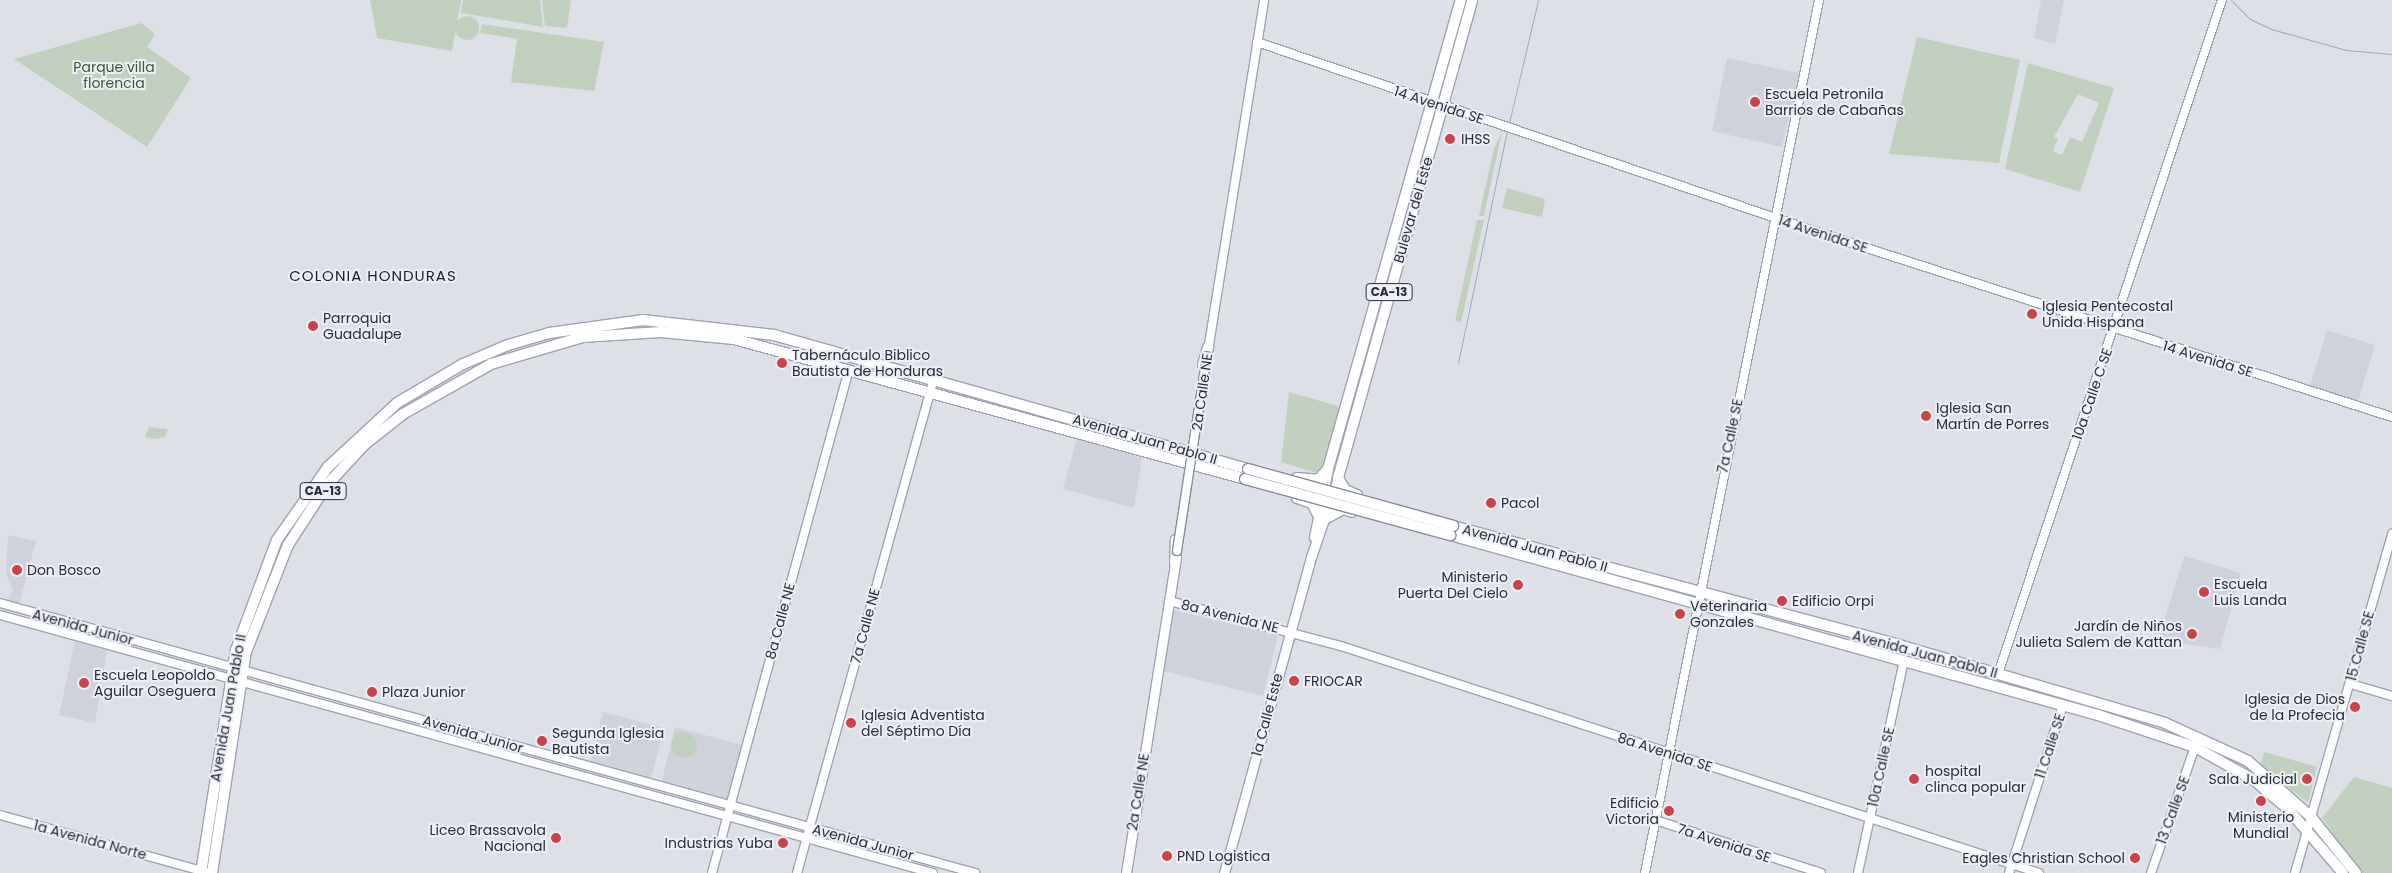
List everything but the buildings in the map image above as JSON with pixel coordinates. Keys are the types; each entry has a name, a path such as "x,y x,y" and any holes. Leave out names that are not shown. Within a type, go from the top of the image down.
{"highway":[{"name":"Bulevar del Este","path":"1328,469 1461,0"},
{"name":"Bulevar del Este","path":"1338,478 1472,0"},
{"name":"Avenida Juan Pablo II","path":"206,872 238,669 256,589 277,540 297,509 353,441 416,390 463,364 549,333 623,321 689,322 774,335 934,378 1170,446 1452,531"},
{"name":"Avenida Juan Pablo II","path":"238,669 266,590 288,545 327,485 403,414 479,370 532,349 583,336 674,332 734,339 849,369 1218,472 1612,569 2133,712 2215,744 2248,762 2312,817 2356,873"},
{"path":"1208,351 1195,440 1198,450 1209,458"},
{"path":"1170,446 1189,446 1195,440"},
{"path":"1175,564 1189,477 1186,468 1176,460"},
{"path":"1221,461 1318,480 1328,469"},
{"path":"1189,477 1194,471 1206,468"},
{"path":"1218,472 1232,480 1312,503 1322,517 1343,509 1458,542 1473,536"},
{"path":"1286,495 1294,485 1290,476"},
{"path":"1338,478 1348,493 1371,499 1473,536"},
{"path":"1366,516 1365,504 1371,499"},
{"path":"288,545 284,538 297,509"},
{"name":"Avenida Juan Pablo II","path":"1473,536 1589,574 1698,606 2063,705 2195,747 2254,780 2307,829 2343,873"},
{"path":"1589,574 1605,575 1612,569"}],"main road":[{"name":"1a Calle Este","path":"1322,517 1328,469"},
{"name":"1a Calle Este","path":"1224,873 1322,517 1338,478"},
{"name":"2a Calle NE","path":"1126,873 1177,551"}],"street":[{"name":"2a Calle NE","path":"1177,551 1264,0"},
{"name":"7a Calle SE","path":"1645,873 1774,218 1819,0"},
{"name":"10a Calle C SE","path":"1998,674 2222,1"},
{"name":"14 Avenida SE","path":"1257,42 1432,104 1774,218 2392,417"},
{"name":"8a Calle NE","path":"712,873 849,369"},
{"name":"7a Calle NE","path":"797,873 934,378"},
{"name":"15 Calle SE","path":"2295,873 2351,684 2392,534"},
{"name":"8a Avenida NE","path":"1169,601 1291,631"},
{"name":"Avenida Junior","path":"0,603 975,873"},
{"name":"Avenida Junior","path":"0,615 933,873"},
{"name":"8a Avenida SE","path":"1291,631 1870,818 2010,869 2039,873"},
{"name":"10a Calle SE","path":"1858,873 1904,661"},
{"path":"2351,684 2392,696"},
{"name":"11 Calle SE","path":"2010,869 2063,705"},
{"name":"13 Calle SE","path":"2151,873 2195,747"},
{"name":"1a Avenida Norte","path":"0,815 206,872"},
{"name":"7a Avenida SE","path":"1655,820 1821,873"}],"shaded area":[{"path":"2041,0 2064,0 2055,44 2034,38"},
{"name":"Escuela Petronila Barrios de Cabañas","path":"1727,58 1799,73 1782,147 1712,131"},
{"path":"2327,330 2375,345 2358,401 2310,386"},
{"path":"1077,438 1142,458 1134,508 1063,489"},
{"name":"Don Bosco","path":"8,535 36,541 19,605 7,599 13,591 6,573"},
{"name":"Escuela Luis Landa","path":"2184,556 2241,573 2220,649 2158,640"},
{"path":"1174,610 1278,635 1263,696 1160,670"},
{"name":"Escuela Leopoldo Aguilar Oseguera","path":"75,641 107,650 95,723 59,715"},
{"path":"603,712 664,728 651,779 590,763"},
{"path":"675,727 742,745 726,803 661,784"}],"green space":[{"path":"370,0 461,0 452,51 377,38"},
{"path":"463,0 540,0 543,27 461,13"},
{"path":"542,0 571,0 567,28 545,26"},
{"path":"467,16 476,19 479,28 476,37 467,40 458,37 455,28 458,19"},
{"name":"Parque villa florencia","path":"141,23 155,34 147,47 191,78 147,147 14,59"},
{"path":"482,24 604,42 594,91 511,82 517,39 480,33"},
{"path":"1917,37 2020,60 1999,163 1889,154"},
{"path":"2028,63 2114,88 2080,192 2005,169","holes":["2078,94 2099,103 2082,142 2070,137 2062,155 2053,151 2058,139 2054,137"]},
{"path":"1502,132 1484,216 1479,216 1494,148"},
{"path":"1507,188 1545,199 1542,217 1502,208"},
{"path":"1477,220 1484,220 1461,322 1455,321"},
{"path":"1289,392 1341,407 1323,475 1281,462"},
{"path":"149,427 168,430 165,437 155,439 145,437"},
{"path":"684,732 693,736 697,745 693,754 684,758 675,754 671,745 675,736"},
{"path":"2265,752 2317,767 2308,803 2260,764"},
{"path":"2354,777 2392,788 2392,873 2361,873 2322,818"}],"waterway":[{"path":"1509,123 1538,0"},
{"path":"2231,0 2250,19 2271,29 2346,50 2392,54"},
{"path":"1458,363 1507,131"}],"place":[{"name":"Escuela Petronila Barrios de Cabañas","path":"1755,102"},
{"name":"IHSS","path":"1450,139"},
{"name":"Iglesia Pentecostal Unida Hispana","path":"2032,314"},
{"name":"Parroquia Guadalupe","path":"313,326"},
{"name":"Tabernáculo Biblico Bautista de Honduras","path":"782,363"},
{"name":"Iglesia San Martín de Porres","path":"1926,416"},
{"name":"Pacol","path":"1491,503"},
{"name":"Don Bosco","path":"17,570"},
{"name":"Ministerio Puerta Del Cielo","path":"1518,585"},
{"name":"Escuela Luis Landa","path":"2204,592"},
{"name":"Edificio Orpi","path":"1782,601"},
{"name":"Veterinaria Gonzales","path":"1680,614"},
{"name":"Jardín de Niños Julieta Salem de Kattan","path":"2192,634"},
{"name":"FRIOCAR","path":"1294,681"},
{"name":"Escuela Leopoldo Aguilar Oseguera","path":"84,683"},
{"name":"Plaza Junior","path":"372,692"},
{"name":"Iglesia de Dios de la Profecia","path":"2355,707"},
{"name":"Iglesia Adventista del Séptimo Día","path":"851,723"},
{"name":"Segunda Iglesia Bautista","path":"542,741"},
{"name":"hospital clinca popular","path":"1914,779"},
{"name":"Sala Judicial","path":"2307,779"},
{"name":"Ministerio Mundial","path":"2261,801"},
{"name":"Edificio Victoria","path":"1669,811"},
{"name":"Liceo Brassavola Nacional","path":"556,838"},
{"name":"Industrias Yuba","path":"783,843"},
{"name":"PND Logistica","path":"1167,856"},
{"name":"Eagles Christian School","path":"2135,858"}],"district":[{"name":"COLONIA HONDURAS","path":"373,276"}]}
